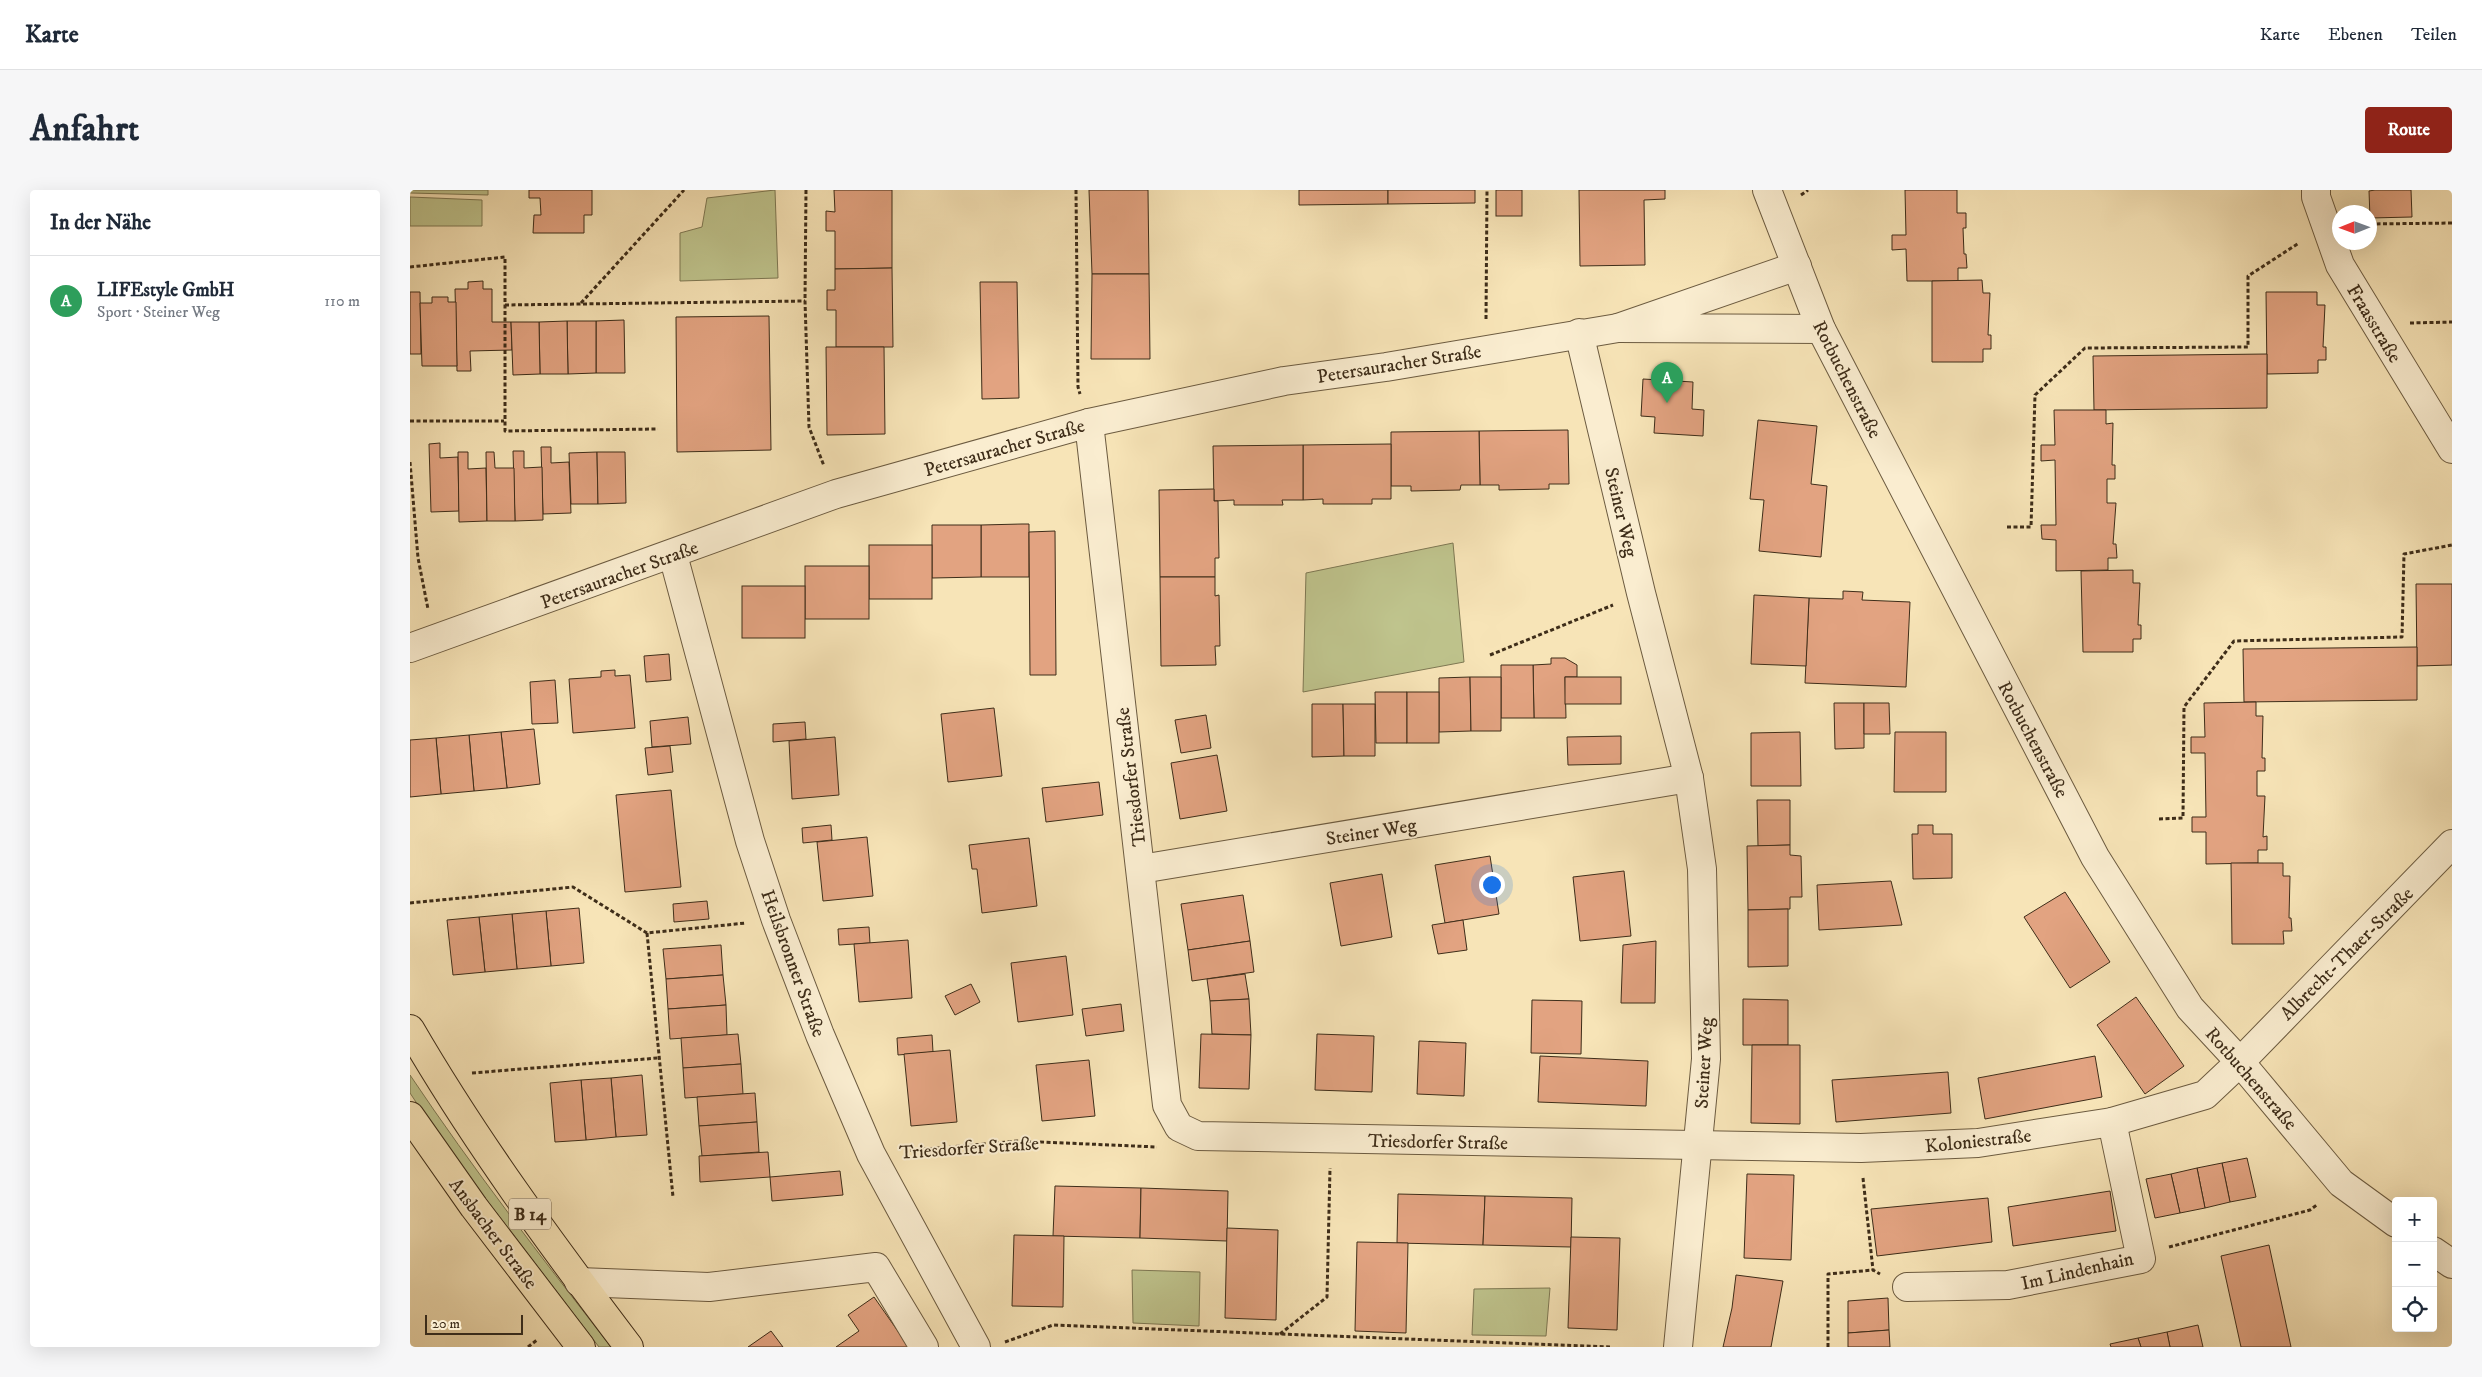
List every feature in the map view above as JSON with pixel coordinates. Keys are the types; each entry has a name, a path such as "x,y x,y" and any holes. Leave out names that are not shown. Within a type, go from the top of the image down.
{"main road":[{"name":"Ansbacher Straße","path":"410,1029 472,1131 579,1282 629,1347"},
{"name":"Ansbacher Straße","path":"410,1116 474,1207 581,1347"}],"street":[{"name":"Rotbuchenstraße","path":"1767,190 1821,329 2095,857 2190,1008 2240,1062 2342,1183 2392,1220"},
{"name":"Fraasstraße","path":"2316,190 2325,226 2340,266 2452,449"},
{"name":"Petersauracher Straße","path":"1618,328 1797,266"},
{"name":"Petersauracher Straße","path":"422,644 673,555 836,494 1089,423 1284,381 1618,328 1821,329"},
{"name":"Steiner Weg","path":"1580,334 1641,593 1689,778 1702,869 1706,1059 1678,1347"},
{"name":"Triesdorfer Straße","path":"1089,423 1167,1105 1179,1127 1198,1136 1698,1146"},
{"name":"Heilsbronner Straße","path":"673,555 750,841 776,920 820,1036 870,1154 988,1345"},
{"name":"Steiner Weg","path":"1141,869 1689,778"},
{"name":"Albrecht-Thaer-Straße","path":"2240,1062 2452,844"},
{"name":"Koloniestraße","path":"1698,1146 1861,1148 1978,1143 2112,1122 2205,1095 2240,1062"},
{"name":"Im Lindenhain","path":"1908,1287 2008,1285 2141,1259 2112,1122"},
{"path":"2437,1254 2452,1264"},
{"path":"579,1282 709,1287 876,1267 924,1347"}],"path":[{"path":"581,304 684,190"},
{"path":"806,190 805,301 808,427 836,494"},
{"path":"1076,190 1078,387 1089,423"},
{"path":"1486,350 1487,190"},
{"path":"2377,224 2452,223"},
{"path":"2007,527 2031,527 2035,395 2085,348 2248,346 2248,276 2325,226"},
{"path":"410,267 505,256 505,431 658,429"},
{"path":"505,305 805,301"},
{"path":"2385,339 2411,322 2452,322"},
{"path":"410,421 504,421"},
{"path":"410,462 418,558 422,644"},
{"path":"2159,819 2184,818 2184,707 2234,641 2402,637 2404,554 2452,545"},
{"path":"1490,655 1641,593"},
{"path":"410,904 573,887 647,933 776,920"},
{"path":"647,933 673,1197"},
{"path":"437,1075 658,1058"},
{"name":"Triesdorfer Straße","path":"870,1154 1018,1141 1163,1147 1179,1127"},
{"path":"1279,1334 1327,1297 1330,1138"},
{"path":"1861,1148 1872,1270"},
{"path":"2141,1259 2174,1245 2310,1210 2342,1183"},
{"path":"1828,1347 1828,1274 1872,1270 1908,1287"},
{"path":"988,1345 1053,1325 1610,1347"}],"green space":[{"path":"410,190 488,190 488,195 410,193"},
{"path":"775,190 778,278 680,281 680,233 702,227 707,198"},
{"path":"410,197 482,200 482,226 410,226"},
{"path":"1453,543 1464,662 1303,692 1306,573"},
{"path":"410,1075 483,1179 611,1347 599,1347 443,1143 410,1093"},
{"path":"1132,1270 1200,1272 1199,1326 1133,1323"},
{"path":"1550,1288 1546,1336 1472,1335 1474,1289"}],"building":[{"path":"529,190 592,190 592,215 584,215 584,233 533,233 534,215 541,215 540,198 529,198"},
{"path":"834,190 892,190 892,268 835,269 835,231 826,231 826,211 835,212"},
{"path":"1089,190 1148,190 1149,274 1092,274"},
{"path":"1299,190 1388,190 1388,204 1299,205"},
{"path":"1388,190 1475,190 1475,203 1388,204"},
{"path":"1496,190 1522,190 1522,216 1496,216"},
{"path":"1579,190 1665,190 1665,199 1644,200 1645,265 1580,266"},
{"path":"1905,190 1957,190 1957,213 1966,213 1966,228 1963,228 1964,254 1966,254 1967,268 1958,268 1958,281 1907,281 1906,249 1892,250 1892,235 1906,235"},
{"path":"2411,190 2412,217 2377,218 2377,205 2370,205 2369,191"},
{"path":"892,268 893,347 836,347 836,310 827,310 827,290 835,290 835,269"},
{"path":"1092,274 1149,274 1150,359 1091,359"},
{"path":"1982,280 1983,293 1990,293 1988,335 1991,335 1991,349 1983,349 1983,362 1932,362 1932,281"},
{"path":"483,281 483,289 492,289 492,322 511,322 512,350 470,351 471,371 457,371 455,289 468,289 468,282"},
{"path":"980,282 1017,282 1019,398 982,399"},
{"path":"410,292 420,292 421,354 410,354"},
{"path":"2266,292 2317,292 2317,305 2325,305 2323,347 2326,347 2326,360 2318,360 2318,373 2267,374"},
{"path":"432,297 448,297 448,302 456,302 457,366 422,366 420,303 432,303"},
{"path":"769,316 771,450 677,452 676,317"},
{"path":"624,320 625,373 596,373 596,321"},
{"path":"567,321 596,321 596,373 568,374"},
{"path":"567,321 568,374 540,374 539,322"},
{"path":"511,322 539,322 540,374 513,375"},
{"path":"826,347 884,347 885,434 827,435"},
{"path":"2267,354 2267,408 2094,410 2093,356"},
{"path":"1643,379 1693,382 1692,409 1704,410 1703,436 1654,433 1655,417 1641,416"},
{"path":"2054,410 2106,410 2106,424 2113,423 2112,465 2115,465 2115,479 2107,479 2107,503 2116,503 2113,544 2116,544 2117,558 2108,558 2108,570 2056,571 2056,540 2042,539 2041,525 2056,525 2055,460 2041,461 2041,445 2055,445"},
{"path":"1758,420 1817,426 1811,484 1827,486 1821,557 1759,551 1764,500 1750,499"},
{"path":"1568,430 1569,484 1549,484 1549,489 1499,490 1499,485 1480,485 1479,431"},
{"path":"1479,431 1480,485 1461,485 1460,490 1411,491 1411,486 1391,486 1391,432"},
{"path":"440,443 440,458 458,457 459,511 431,512 429,444"},
{"path":"1391,444 1391,499 1372,499 1372,504 1323,504 1323,499 1303,500 1303,445"},
{"path":"1303,445 1303,500 1282,500 1283,505 1234,505 1234,500 1214,501 1213,446"},
{"path":"541,447 551,447 551,463 569,462 571,513 543,514"},
{"path":"513,451 524,451 524,468 542,467 543,520 515,521"},
{"path":"458,452 468,452 468,469 486,468 487,521 459,522"},
{"path":"486,452 494,452 495,468 514,468 515,521 487,521"},
{"path":"597,452 598,504 571,504 569,453"},
{"path":"597,452 625,452 626,503 598,504"},
{"path":"1214,489 1214,501 1218,501 1219,558 1215,558 1215,577 1160,577 1159,490"},
{"path":"1029,524 1029,577 981,577 981,525"},
{"path":"932,525 981,525 981,577 932,578"},
{"path":"1055,531 1056,675 1030,675 1029,532"},
{"path":"869,545 932,545 932,599 869,599"},
{"path":"805,566 869,566 869,619 805,619"},
{"path":"2133,570 2133,583 2140,583 2138,625 2141,625 2141,639 2133,639 2133,652 2083,652 2081,571"},
{"path":"1160,577 1215,577 1215,596 1219,595 1220,646 1215,646 1216,665 1161,666"},
{"path":"2416,584 2452,584 2452,665 2417,666"},
{"path":"742,586 805,586 805,638 742,638"},
{"path":"1843,591 1863,592 1862,600 1910,602 1906,687 1805,683 1809,598 1843,599"},
{"path":"1754,595 1809,598 1806,666 1751,664"},
{"path":"2417,647 2417,700 2244,702 2243,649"},
{"path":"669,654 671,680 646,682 644,656"},
{"path":"1551,658 1565,658 1577,665 1577,677 1565,677 1566,718 1534,718 1533,665 1551,664"},
{"path":"1501,665 1533,665 1534,718 1501,718"},
{"path":"615,670 615,676 630,675 635,728 573,733 569,679 601,677 601,671"},
{"path":"1470,677 1471,731 1439,732 1439,678"},
{"path":"1470,677 1501,677 1501,731 1471,731"},
{"path":"1565,677 1621,677 1621,704 1565,704"},
{"path":"555,680 558,723 532,724 530,682"},
{"path":"1375,692 1407,692 1407,743 1376,743"},
{"path":"1407,692 1439,692 1439,743 1407,743"},
{"path":"2256,702 2256,716 2263,716 2262,758 2265,758 2265,771 2257,771 2257,796 2265,796 2263,837 2267,836 2267,850 2258,850 2258,863 2206,864 2206,832 2192,832 2192,817 2206,817 2205,753 2191,753 2191,737 2205,737 2204,703"},
{"path":"1834,703 1864,703 1864,748 1835,749"},
{"path":"1864,703 1889,703 1890,734 1864,734"},
{"path":"1312,704 1343,704 1344,756 1312,757"},
{"path":"1343,704 1375,704 1375,756 1344,756"},
{"path":"994,708 1002,776 948,782 941,714"},
{"path":"1206,715 1211,748 1181,753 1175,720"},
{"path":"688,717 691,744 652,747 650,721"},
{"path":"805,722 806,739 773,742 773,724"},
{"path":"534,729 540,784 507,788 501,732"},
{"path":"501,732 507,788 474,791 469,735"},
{"path":"1800,732 1801,786 1751,786 1751,733"},
{"path":"1895,732 1946,732 1946,792 1894,792"},
{"path":"469,735 474,791 441,794 436,738"},
{"path":"1621,736 1621,764 1568,765 1567,737"},
{"path":"835,737 839,795 792,799 789,741"},
{"path":"436,738 441,794 410,797 410,740"},
{"path":"670,746 673,772 648,775 645,748"},
{"path":"1217,755 1227,811 1180,819 1171,763"},
{"path":"1099,782 1103,815 1046,822 1042,788"},
{"path":"671,790 681,887 625,892 616,795"},
{"path":"1757,800 1790,800 1790,845 1758,846"},
{"path":"831,825 832,840 803,843 802,828"},
{"path":"1918,825 1933,825 1933,834 1952,834 1952,878 1913,879 1912,834 1918,834"},
{"path":"867,837 873,896 823,901 817,842"},
{"path":"1029,838 1037,906 982,913 977,869 972,869 969,845"},
{"path":"1790,845 1790,855 1801,856 1802,897 1790,897 1790,909 1748,910 1747,846"},
{"path":"1490,856 1499,914 1445,923 1435,865"},
{"path":"2231,863 2283,863 2283,876 2290,876 2289,918 2291,918 2292,931 2283,931 2284,944 2232,944"},
{"path":"1624,871 1631,936 1580,941 1573,877"},
{"path":"1382,874 1392,937 1341,946 1330,883"},
{"path":"1891,881 1902,925 1819,930 1817,885"},
{"path":"2065,892 2110,962 2070,988 2024,917"},
{"path":"1243,895 1250,941 1188,950 1181,904"},
{"path":"707,901 709,919 674,922 673,904"},
{"path":"579,908 584,963 551,966 546,911"},
{"path":"1788,909 1788,966 1748,967 1748,910"},
{"path":"546,911 551,966 517,969 512,914"},
{"path":"512,914 517,969 485,972 479,917"},
{"path":"479,917 485,972 453,975 447,920"},
{"path":"1463,920 1467,950 1438,954 1432,925"},
{"path":"869,927 870,943 839,945 838,929"},
{"path":"908,940 912,998 859,1002 854,944"},
{"path":"1250,941 1254,972 1192,981 1188,950"},
{"path":"1656,941 1655,1003 1621,1003 1623,945"},
{"path":"721,945 723,975 666,979 663,949"},
{"path":"1066,956 1073,1015 1018,1022 1011,963"},
{"path":"1245,974 1249,999 1210,1001 1207,979"},
{"path":"723,975 726,1005 668,1009 666,979"},
{"path":"971,984 980,1002 955,1015 945,996"},
{"path":"2136,997 2184,1066 2145,1094 2097,1025"},
{"path":"1249,999 1251,1035 1212,1034 1210,1001"},
{"path":"1743,999 1788,1000 1788,1045 1743,1045"},
{"path":"1532,1000 1582,1001 1581,1054 1531,1053"},
{"path":"1121,1004 1124,1031 1086,1036 1082,1009"},
{"path":"726,1005 727,1035 670,1039 668,1009"},
{"path":"738,1034 741,1064 683,1068 681,1038"},
{"path":"1201,1034 1251,1035 1249,1089 1199,1088"},
{"path":"1317,1034 1374,1036 1372,1092 1315,1090"},
{"path":"932,1035 933,1052 898,1055 897,1038"},
{"path":"1419,1041 1466,1043 1464,1096 1417,1094"},
{"path":"1752,1045 1800,1045 1800,1124 1751,1123"},
{"path":"950,1050 957,1122 911,1126 904,1054"},
{"path":"1540,1056 1648,1061 1646,1106 1538,1102"},
{"path":"2095,1056 2102,1097 1985,1119 1978,1078"},
{"path":"1089,1060 1095,1116 1042,1121 1036,1065"},
{"path":"741,1064 743,1094 685,1098 683,1068"},
{"path":"1948,1072 1951,1113 1836,1122 1832,1080"},
{"path":"642,1075 647,1135 616,1137 611,1078"},
{"path":"611,1078 616,1137 586,1140 581,1080"},
{"path":"581,1080 586,1140 555,1142 550,1083"},
{"path":"755,1093 757,1122 699,1126 697,1097"},
{"path":"757,1122 759,1152 702,1156 699,1126"},
{"path":"768,1152 770,1177 700,1182 699,1156"},
{"path":"2247,1158 2256,1197 2230,1202 2222,1163"},
{"path":"2222,1163 2230,1202 2205,1208 2197,1168"},
{"path":"2197,1168 2205,1208 2180,1213 2171,1174"},
{"path":"840,1171 843,1195 772,1201 770,1177"},
{"path":"1747,1174 1794,1175 1791,1260 1744,1258"},
{"path":"2171,1174 2180,1213 2155,1218 2146,1179"},
{"path":"1055,1186 1141,1188 1140,1238 1053,1236"},
{"path":"1141,1188 1228,1191 1227,1241 1140,1238"},
{"path":"2110,1191 2116,1231 2013,1246 2008,1207"},
{"path":"1398,1194 1485,1196 1483,1245 1397,1243"},
{"path":"1485,1196 1572,1198 1571,1247 1483,1245"},
{"path":"1988,1198 1992,1242 1877,1256 1871,1209"},
{"path":"1227,1228 1278,1230 1276,1320 1225,1318"},
{"path":"1014,1235 1064,1236 1063,1307 1012,1306"},
{"path":"1571,1237 1620,1238 1617,1330 1568,1328"},
{"path":"1357,1242 1408,1243 1406,1333 1355,1331"},
{"path":"2269,1245 2291,1347 2241,1347 2221,1256"},
{"path":"1736,1275 1783,1281 1771,1347 1723,1347 1732,1308"},
{"path":"874,1297 909,1347 836,1347 859,1331 848,1315"},
{"path":"1888,1298 1889,1330 1848,1333 1848,1301"},
{"path":"2198,1325 2203,1347 2170,1347 2167,1332"},
{"path":"1889,1330 1890,1347 1848,1347 1848,1333"},
{"path":"771,1331 783,1347 748,1347"},
{"path":"2167,1332 2170,1347 2141,1347 2138,1338"},
{"path":"2138,1338 2141,1347 2111,1347 2110,1344"}],"place":[{"name":"LIFEstyle GmbH","path":"1667,403"}]}
